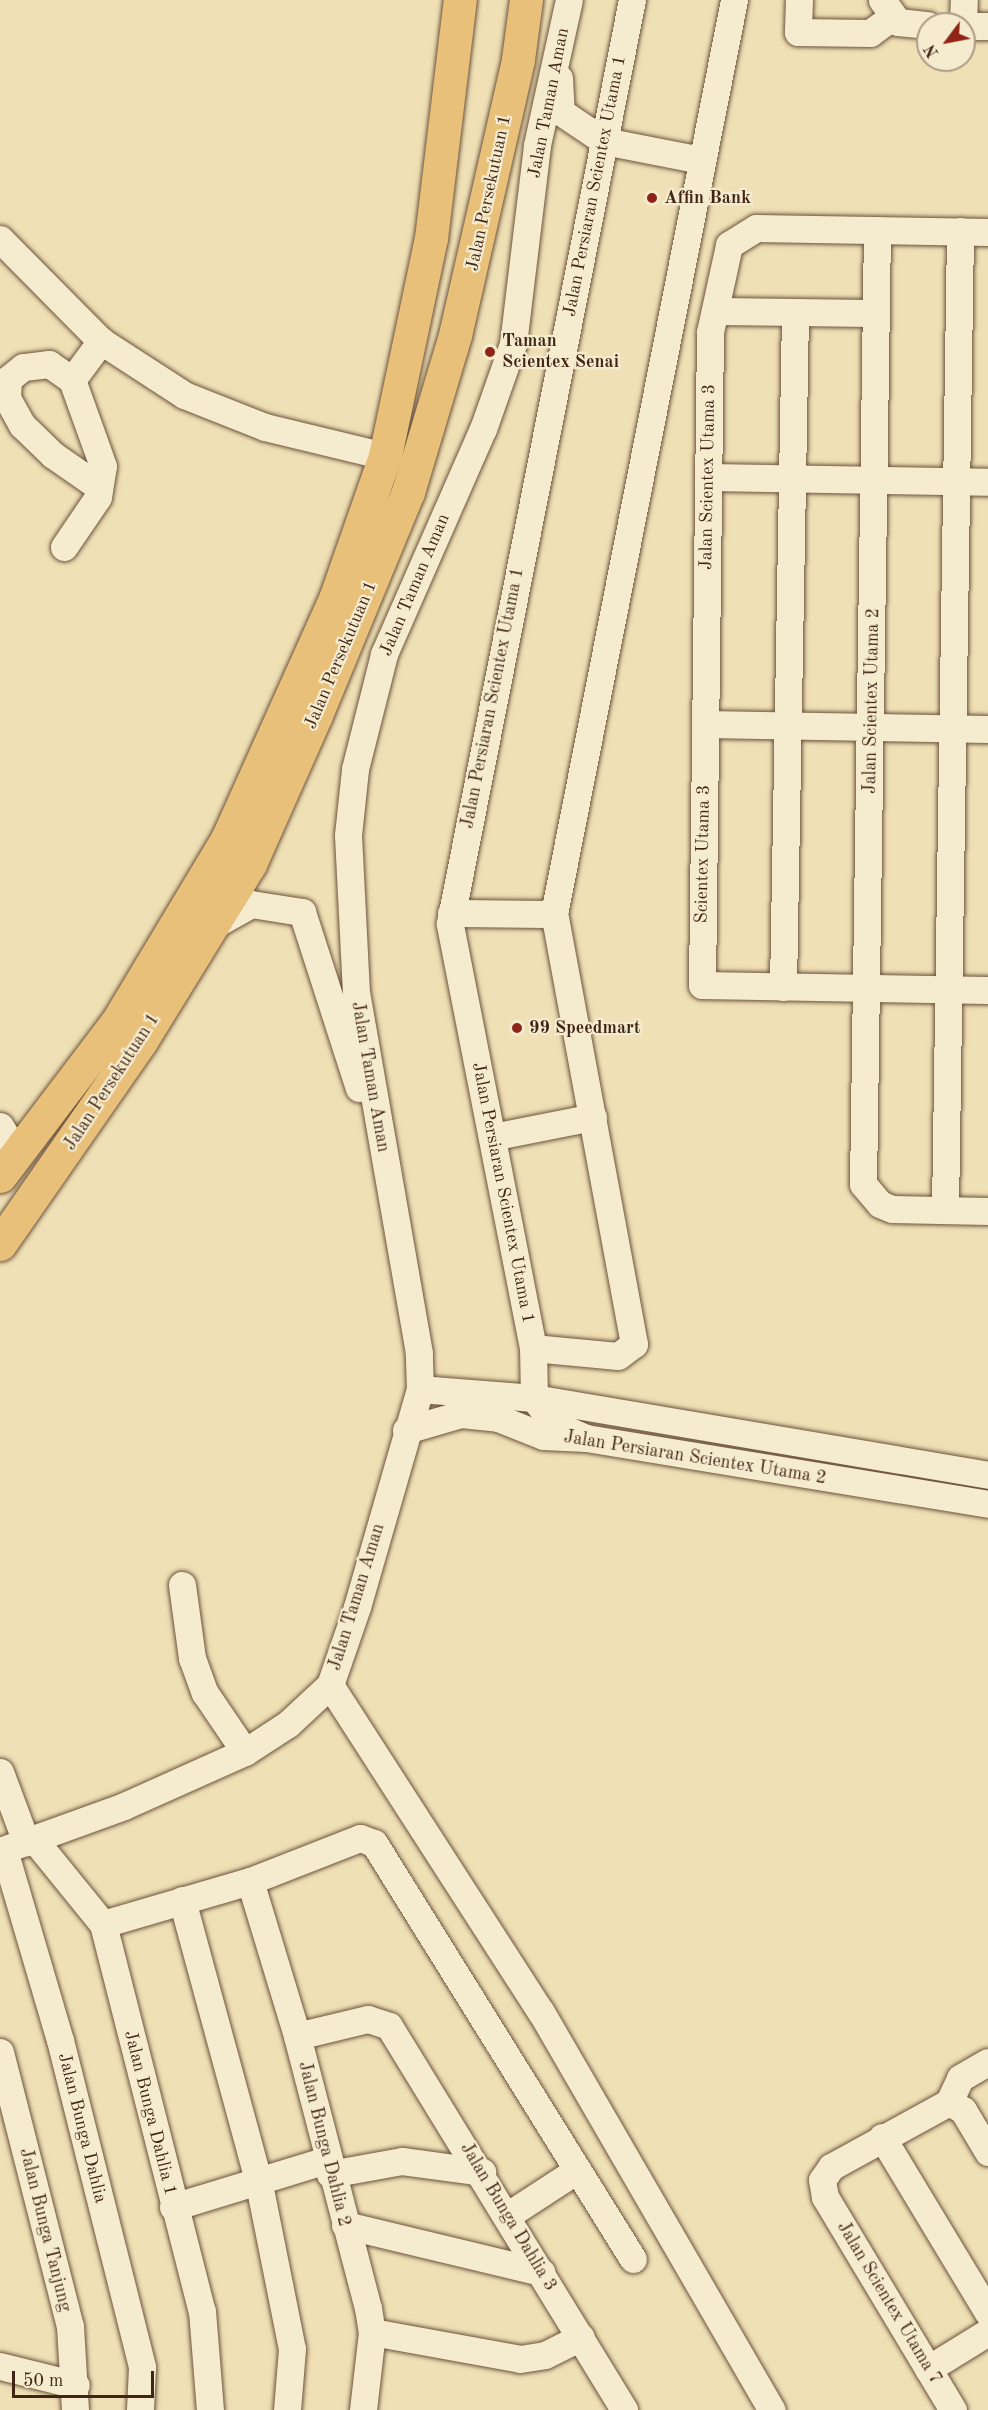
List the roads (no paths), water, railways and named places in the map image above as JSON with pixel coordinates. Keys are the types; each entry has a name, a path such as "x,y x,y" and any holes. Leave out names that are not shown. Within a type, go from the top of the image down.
{"highway":[{"name":"Jalan Persekutuan 1","path":"5,1152 117,1022 228,837 335,599 385,456 431,238 460,0"},
{"name":"Jalan Persekutuan 1","path":"0,1244 135,1050 250,864 408,492 470,282 526,0"}],"street":[{"path":"569,0 557,94 561,112 604,141 702,160"},
{"name":"Jalan Taman Aman","path":"16,1845 245,1752 309,1709 330,1684 420,1389 419,1353 388,1180 351,929 348,835 355,769 384,654 483,429 513,344 537,145 569,0"},
{"name":"Jalan Persiaran Scientex Utama 1","path":"534,1398 533,1348 451,913 632,0"},
{"path":"533,1348 618,1356 634,1344 554,914 734,0"},
{"path":"798,0 798,32 870,33 887,8 916,20"},
{"name":"Jalan Scientex Utama 3","path":"705,724 708,477 715,311 729,245 738,236 756,228 877,230"},
{"path":"877,230 988,232"},
{"name":"Jalan Scientex Utama 2","path":"877,230 873,726 862,1171 863,1184 880,1204 945,1210"},
{"path":"960,231 945,1210 988,1211"},
{"path":"0,239 101,341 184,395 265,427 385,456"},
{"path":"715,311 876,313"},
{"path":"795,312 783,987 988,990"},
{"path":"72,380 101,341"},
{"path":"64,547 99,487 103,466 72,380 49,364 23,367 8,379 7,398 22,425 52,456 99,487"},
{"path":"708,477 988,482"},
{"path":"705,724 988,729"},
{"name":"Scientex Utama 3","path":"705,724 702,986 783,987"},
{"name":"Jalan Taman Aman","path":"209,928 251,904 302,912 388,1180"},
{"path":"451,913 554,914"},
{"path":"492,1137 593,1117"},
{"name":"Jalan Persiaran Scientex Utama 2","path":"420,1389 534,1398 988,1475"},
{"path":"534,1398 554,1424 586,1438"},
{"name":"Jalan Persiaran Scientex Utama 2","path":"406,1430 461,1414 498,1418 543,1436 586,1438 988,1504"},
{"path":"182,1585 192,1658 201,1684 245,1752"},
{"path":"330,1684 541,2012 772,2410"},
{"path":"0,1772 16,1845"},
{"path":"103,1924 250,1881 360,1838 374,1843 633,2259"},
{"name":"Jalan Bunga Dahlia 1","path":"16,1845 103,1924 173,2207 202,2311 210,2410"},
{"name":"Jalan Bunga Dahlia","path":"16,1845 60,2040 139,2356 140,2410"},
{"name":"Jalan Bunga Dahlia 2","path":"250,1881 297,2036 372,2332 363,2410"},
{"path":"182,1900 258,2179 291,2349 287,2410"},
{"name":"Jalan Bunga Dahlia 3","path":"297,2036 368,2019 389,2026 482,2172 624,2410"},
{"name":"Jalan Bunga Tanjung","path":"0,2052 70,2326 75,2397"},
{"path":"988,2062 960,2078 956,2106 988,2152"},
{"path":"956,2106 882,2137 988,2313"},
{"name":"Jalan Scientex Utama 7","path":"882,2137 831,2167 822,2180 825,2197 953,2410"},
{"path":"173,2207 258,2179 329,2167 402,2162 482,2172"},
{"path":"508,2215 577,2170"},
{"path":"345,2225 541,2272"},
{"path":"372,2332 520,2359 545,2355 580,2337"},
{"path":"928,2368 988,2332"},
{"path":"2,2373 75,2397"}],"place":[{"name":"Affin Bank","path":"652,198"},
{"name":"Taman Scientex Senai","path":"490,352"},
{"name":"99 Speedmart","path":"517,1028"}]}
